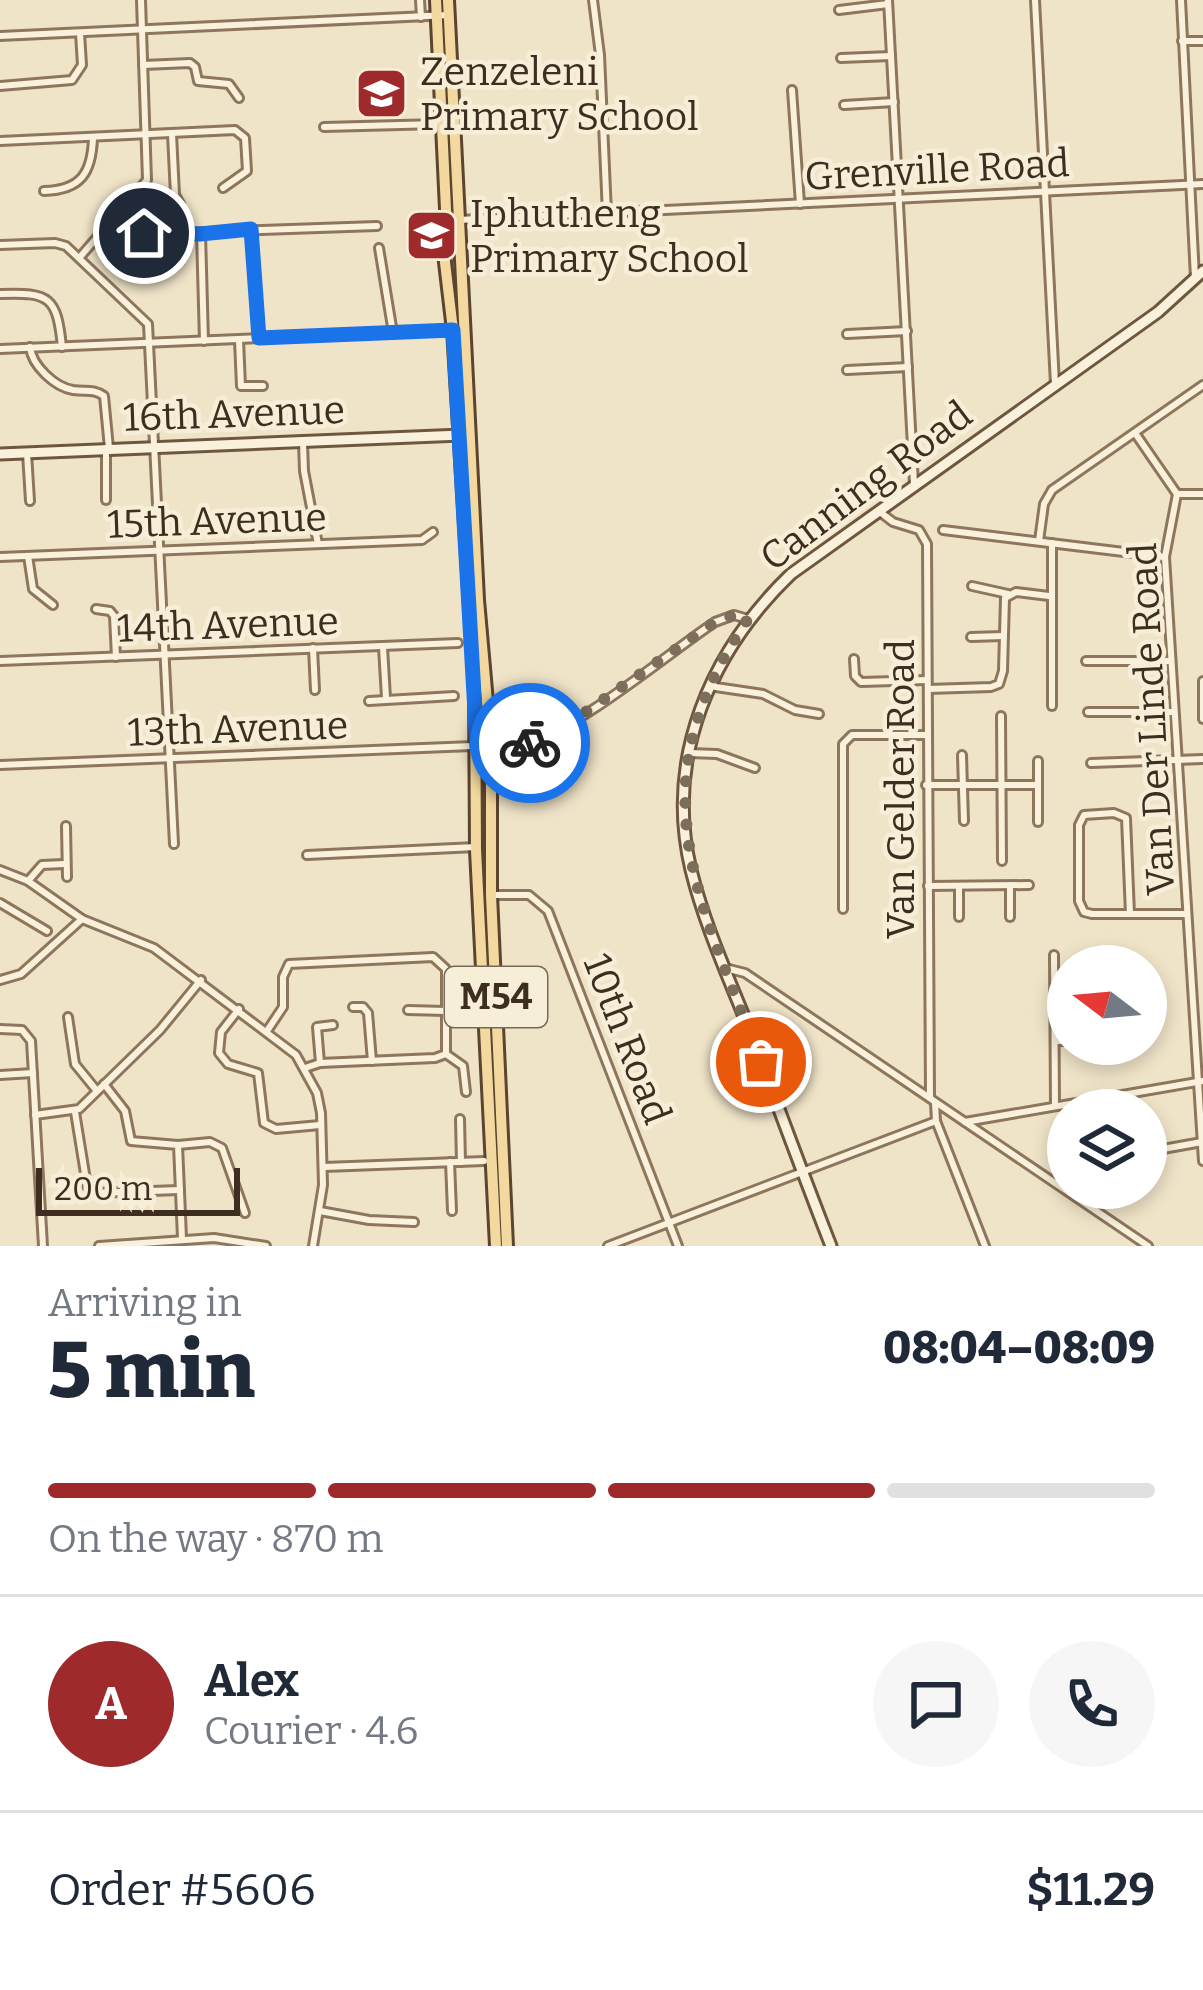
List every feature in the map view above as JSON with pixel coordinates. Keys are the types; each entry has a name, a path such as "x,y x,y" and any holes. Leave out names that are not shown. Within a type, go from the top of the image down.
{"main road":[{"name":"M54","path":"436,0 442,15 458,220 463,435"},
{"name":"M54","path":"448,0 442,15 444,254 463,435 484,747 506,1246"},
{"name":"Canning Road","path":"748,619 791,574 1158,312 1199,275"},
{"name":"16th Avenue","path":"0,454 463,435"},
{"path":"748,619 708,686 689,753 683,809 688,850 724,968 831,1246"},
{"name":"M54","path":"484,747 476,848 496,1246"}],"street":[{"path":"80,257 146,183 141,0"},
{"path":"420,0 421,17"},
{"path":"593,0 607,214"},
{"path":"1035,0 1055,384"},
{"path":"1181,0 1188,185 1199,275"},
{"path":"839,10 888,2 914,484"},
{"path":"0,36 442,15"},
{"path":"0,86 72,80 82,65 80,33"},
{"path":"1183,41 1203,41"},
{"path":"841,58 891,56"},
{"path":"143,64 191,63 197,80 229,84 239,98"},
{"path":"792,90 800,204"},
{"path":"844,106 894,102"},
{"path":"324,128 443,123"},
{"path":"0,141 236,130 242,134 246,173 223,188"},
{"path":"172,134 175,194 180,204"},
{"path":"44,191 67,190 77,183 92,160 93,137"},
{"name":"Grenville Road","path":"458,220 1203,184"},
{"path":"119,213 144,233 377,226"},
{"path":"251,229 259,338"},
{"path":"200,234 204,340"},
{"path":"0,245 56,243 80,257 146,320 152,343 174,844"},
{"path":"379,248 393,333"},
{"path":"0,294 37,294 51,302 58,313 62,347"},
{"path":"0,349 453,330"},
{"path":"847,334 907,331"},
{"path":"239,339 241,386 263,386"},
{"path":"30,347 34,362 62,386 96,390 104,396 106,500"},
{"path":"847,370 908,367"},
{"path":"1039,542 1048,495 1203,385"},
{"name":"Van Der Linde Road","path":"1135,433 1177,494 1165,557 1203,1161"},
{"path":"303,442 318,544"},
{"path":"27,453 30,501"},
{"path":"1177,494 1203,494"},
{"name":"Van Gelder Road","path":"877,510 893,523 919,530 927,544 926,785 933,1100 936,1121 985,1246"},
{"path":"943,530 1165,557"},
{"name":"15th Avenue","path":"0,557 422,540 433,532"},
{"path":"1052,543 1052,706"},
{"path":"28,556 32,586 53,605"},
{"path":"972,586 1049,596"},
{"path":"854,659 855,676 861,682 991,688 999,684 1004,671 1008,594"},
{"path":"96,609 114,616 116,657"},
{"name":"Canning Road","path":"484,747 524,744 550,735 715,622 734,615 748,619"},
{"path":"971,637 1003,636"},
{"name":"14th Avenue","path":"0,661 458,643"},
{"path":"383,646 386,698"},
{"path":"313,648 316,690"},
{"path":"1086,661 1172,661"},
{"path":"1203,681 1203,719"},
{"path":"708,686 763,694 795,710 819,714"},
{"path":"369,701 454,696"},
{"path":"1088,712 1174,712"},
{"path":"1001,716 1002,862"},
{"path":"843,909 843,744 853,735 926,735"},
{"name":"13th Avenue","path":"0,765 484,747"},
{"path":"689,753 717,754 755,768"},
{"path":"962,755 964,821"},
{"path":"1090,763 1203,759"},
{"path":"1037,822 1038,760"},
{"path":"926,785 1038,785"},
{"path":"1130,914 1126,818 1114,813 1084,815 1079,825 1081,909 1092,914 1130,914 1188,914"},
{"path":"66,826 67,877"},
{"path":"307,856 476,848"},
{"path":"28,881 42,865 66,864"},
{"path":"0,870 28,881 82,919 151,946 292,1051 318,1097 322,1125 324,1167 313,1246"},
{"path":"928,886 1029,885"},
{"path":"959,886 959,917"},
{"path":"1010,886 1010,917"},
{"name":"10th Road","path":"491,896 529,896 548,910 678,1246"},
{"path":"0,903 47,931"},
{"path":"0,980 21,974 82,919"},
{"path":"267,1031 283,1007 283,977 289,964 439,958 446,969 446,1054"},
{"path":"724,968 745,973 1142,1244"},
{"path":"35,1114 75,1112 160,1030 201,980"},
{"path":"353,1007 363,1007 368,1013 372,1061"},
{"path":"238,1009 221,1032 219,1053 224,1062 258,1072 264,1123 276,1129 322,1125"},
{"path":"407,1010 447,1011"},
{"path":"68,1017 75,1064 97,1091"},
{"path":"320,1064 317,1027 333,1024"},
{"path":"0,1030 26,1032 31,1041 43,1246"},
{"path":"305,1068 446,1054"},
{"path":"446,1054 462,1064 466,1092"},
{"path":"0,1075 33,1073"},
{"path":"1154,1089 1200,1081"},
{"path":"104,1084 122,1106 131,1141 210,1142 222,1148 245,1213"},
{"path":"965,1122 1047,1107"},
{"path":"75,1112 92,1193 180,1190"},
{"path":"460,1119 461,1162"},
{"path":"608,1246 936,1121"},
{"path":"1167,1148 1202,1142"},
{"path":"178,1145 182,1238"},
{"path":"324,1167 484,1161"},
{"path":"450,1162 452,1211"},
{"path":"320,1211 414,1222"},
{"path":"99,1246 182,1238 266,1246"}],"way so far":[{"path":"530,743 577,718 715,622 734,615 748,619 700,703 683,809 696,886 761,1062"}],"place":[{"name":"Zenzeleni Primary School","path":"381,94"},
{"name":"Iphutheng Primary School","path":"431,236"}],"route":[{"path":"144,233 251,229 259,338 453,330 477,747 530,743"}]}
